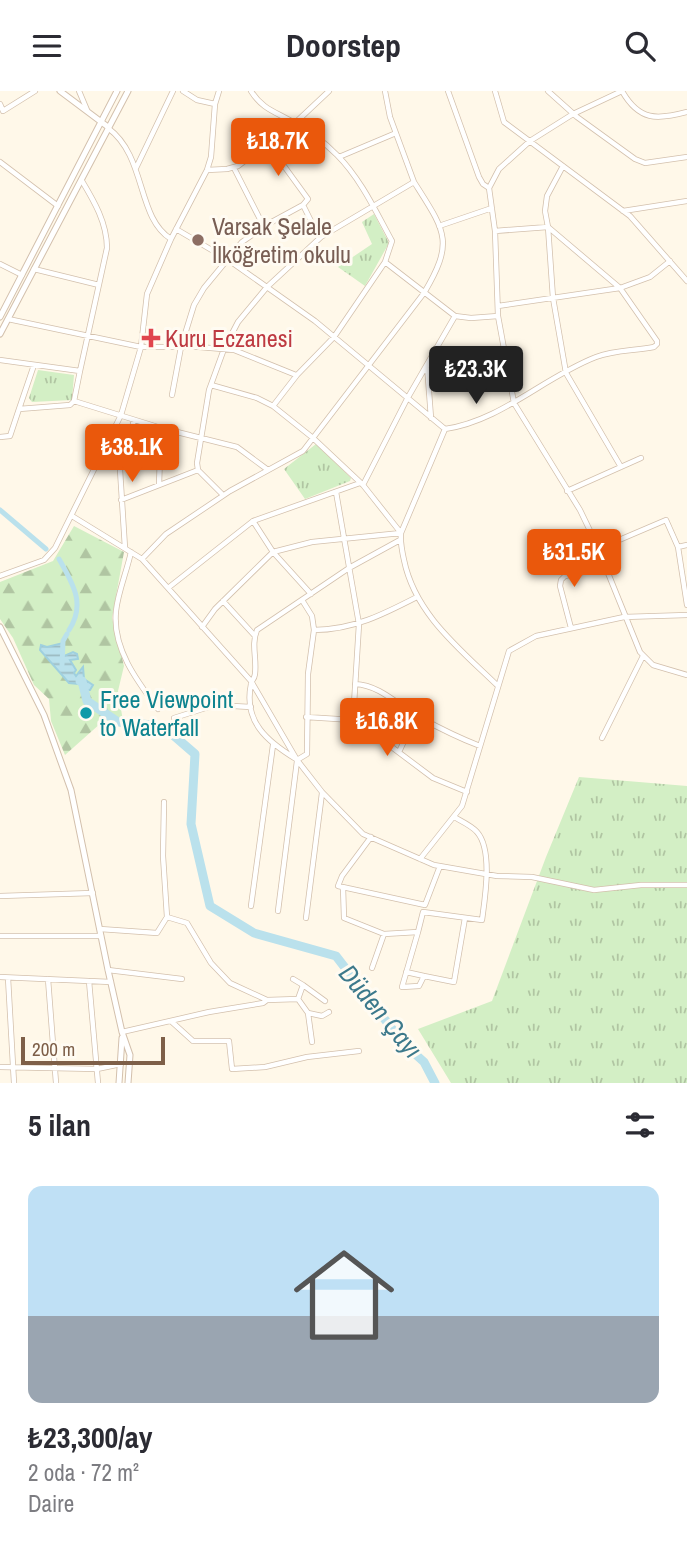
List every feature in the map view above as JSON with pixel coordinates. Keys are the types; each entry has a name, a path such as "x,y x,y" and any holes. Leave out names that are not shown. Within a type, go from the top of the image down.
{"street":[{"path":"0,104 1,112 35,91"},
{"path":"60,91 118,135 127,147 136,168 153,222 171,239"},
{"path":"79,91 88,114"},
{"path":"0,317 117,91"},
{"path":"0,334 128,91"},
{"path":"136,168 173,91"},
{"path":"183,91 197,100 215,104"},
{"path":"0,576 47,558 55,548 121,415 141,347 147,294 171,239 207,170 219,91"},
{"path":"251,91 266,109 295,123 339,157 357,179 392,241 386,262 334,337 297,375 273,406"},
{"path":"207,170 234,167 295,123 329,91"},
{"path":"142,559 166,534 223,495 303,451 425,292 439,268 445,244 439,226 414,182 396,133 385,91"},
{"path":"448,91 479,177 489,188"},
{"path":"495,91 504,122 622,211 687,281"},
{"path":"548,91 573,114 635,159 645,163 687,157"},
{"path":"687,112 665,117 646,116 638,111 622,91 573,114 530,141 499,169 489,188 495,231 498,316 514,403 580,510 643,656 653,665 687,675"},
{"path":"339,157 396,133"},
{"path":"172,395 181,347 204,288 243,242 303,205 308,199 268,144"},
{"path":"0,162 59,207"},
{"path":"563,166 547,196 545,211 553,298 566,373 621,467"},
{"path":"234,167 264,227"},
{"path":"19,409 70,405 74,401 107,237 96,204 82,181"},
{"path":"223,495 198,470 197,463 211,384 237,322 267,287 328,233 414,182"},
{"path":"622,211 687,201"},
{"path":"303,205 307,218 313,225 328,233"},
{"path":"439,226 492,208"},
{"path":"176,229 267,287 334,337 444,429 460,427 514,403 594,358 613,352 654,347 657,344 621,288 548,227 495,231"},
{"path":"498,306 621,288 650,277 670,261"},
{"path":"386,262 455,316 498,316"},
{"path":"0,264 22,275"},
{"path":"34,269 99,285"},
{"path":"167,588 253,521 361,484 455,316"},
{"path":"8,319 141,347 224,349 242,353 297,375"},
{"path":"0,360 80,371"},
{"path":"427,365 506,361"},
{"path":"0,437 10,436 34,365"},
{"path":"427,365 431,418"},
{"path":"211,384 257,398 273,406 313,438 361,484 401,533"},
{"path":"74,401 244,450 268,470"},
{"path":"125,549 119,454 129,438 134,420"},
{"path":"159,485 161,428"},
{"path":"444,429 400,540 408,576 417,597 441,631 498,686"},
{"path":"567,491 641,459"},
{"path":"121,500 198,470"},
{"path":"336,492 359,624 353,720"},
{"path":"72,516 142,559 251,681 297,760 322,792 363,834 440,866 485,874 532,877 594,890 641,885 687,885"},
{"path":"598,549 666,520 678,547 687,605"},
{"path":"253,521 273,552 311,594"},
{"path":"202,627 223,601 273,552 312,542 401,533"},
{"path":"297,760 273,745 259,731 251,707 251,681 255,674 255,636 263,624 349,568 400,540"},
{"path":"678,547 687,545"},
{"path":"131,552 116,611 118,635 128,667 158,709"},
{"path":"571,628 560,586 561,580 565,576 605,567"},
{"path":"314,630 331,630 359,624 417,597"},
{"path":"297,760 307,754 307,674 314,630 312,616 302,600"},
{"path":"223,601 255,636"},
{"path":"420,859 463,806 509,651 536,636 624,617 687,615"},
{"path":"0,627 44,715 68,781 122,1032 130,1055 128,1083"},
{"path":"602,738 643,656"},
{"path":"355,684 372,687 416,715 480,746"},
{"path":"174,718 215,705 251,707"},
{"path":"399,752 416,715"},
{"path":"306,717 353,720 433,778 467,792"},
{"path":"251,906 273,745"},
{"path":"278,911 297,760"},
{"path":"306,918 322,792"},
{"path":"0,936 157,933 167,917 163,856 164,802"},
{"path":"423,912 482,921 488,864 485,845 477,831 454,817"},
{"path":"371,837 342,876 338,886 425,905"},
{"path":"424,976 419,986 401,987 425,905 440,866"},
{"path":"343,887 344,918 384,934 418,932"},
{"path":"0,896 93,893"},
{"path":"167,917 187,923 211,963 230,982 268,1000 298,999"},
{"path":"406,972 454,982 464,918"},
{"path":"372,968 384,934"},
{"path":"108,970 182,979"},
{"path":"0,977 111,982"},
{"path":"8,978 14,1083"},
{"path":"48,979 56,1083"},
{"path":"293,979 325,1002"},
{"path":"89,981 98,1083"},
{"path":"298,999 303,985"},
{"path":"298,999 307,1013 312,1042"},
{"path":"122,1032 268,1000"},
{"path":"307,1013 322,1016 329,1012"},
{"path":"172,1021 193,1041 229,1041 232,1069 265,1067 307,1057 359,1051"},
{"path":"119,1083 122,1032"},
{"path":"0,1067 96,1069 121,1064"}],"green space":[{"path":"374,214 389,243 365,286 338,267 372,244 362,222"},
{"path":"38,370 74,375 72,400 32,402 29,398"},
{"path":"316,444 351,478 350,481 305,499 284,469"},
{"path":"74,526 124,552 112,618 124,666 118,691 124,727 101,723 65,755 51,721 49,699 34,685 13,638 0,619 0,582 53,561"},
{"path":"579,777 687,786 687,1083 451,1083 418,1029 492,1001"}],"water":[{"path":"63,643 62,657 73,652 77,654 78,659 70,660 76,670 74,673 76,676 83,667 84,679 93,685 90,690 83,690 79,684 69,683 40,650 41,645 47,647"}],"waterway":[{"path":"0,510 46,549"},
{"path":"59,559 76,594 77,611 69,630"},
{"path":"62,665 63,641 67,634"},
{"name":"Düden Çayı","path":"80,681 87,701 118,722 165,728 195,754 191,824 210,906 254,933 336,956 403,1043 424,1062 435,1083"}],"place":[{"name":"Varsak Şelale İlköğretim okulu","path":"198,240"},
{"name":"Kuru Eczanesi","path":"151,338"},
{"name":"Free Viewpoint to Waterfall","path":"86,713"}]}
